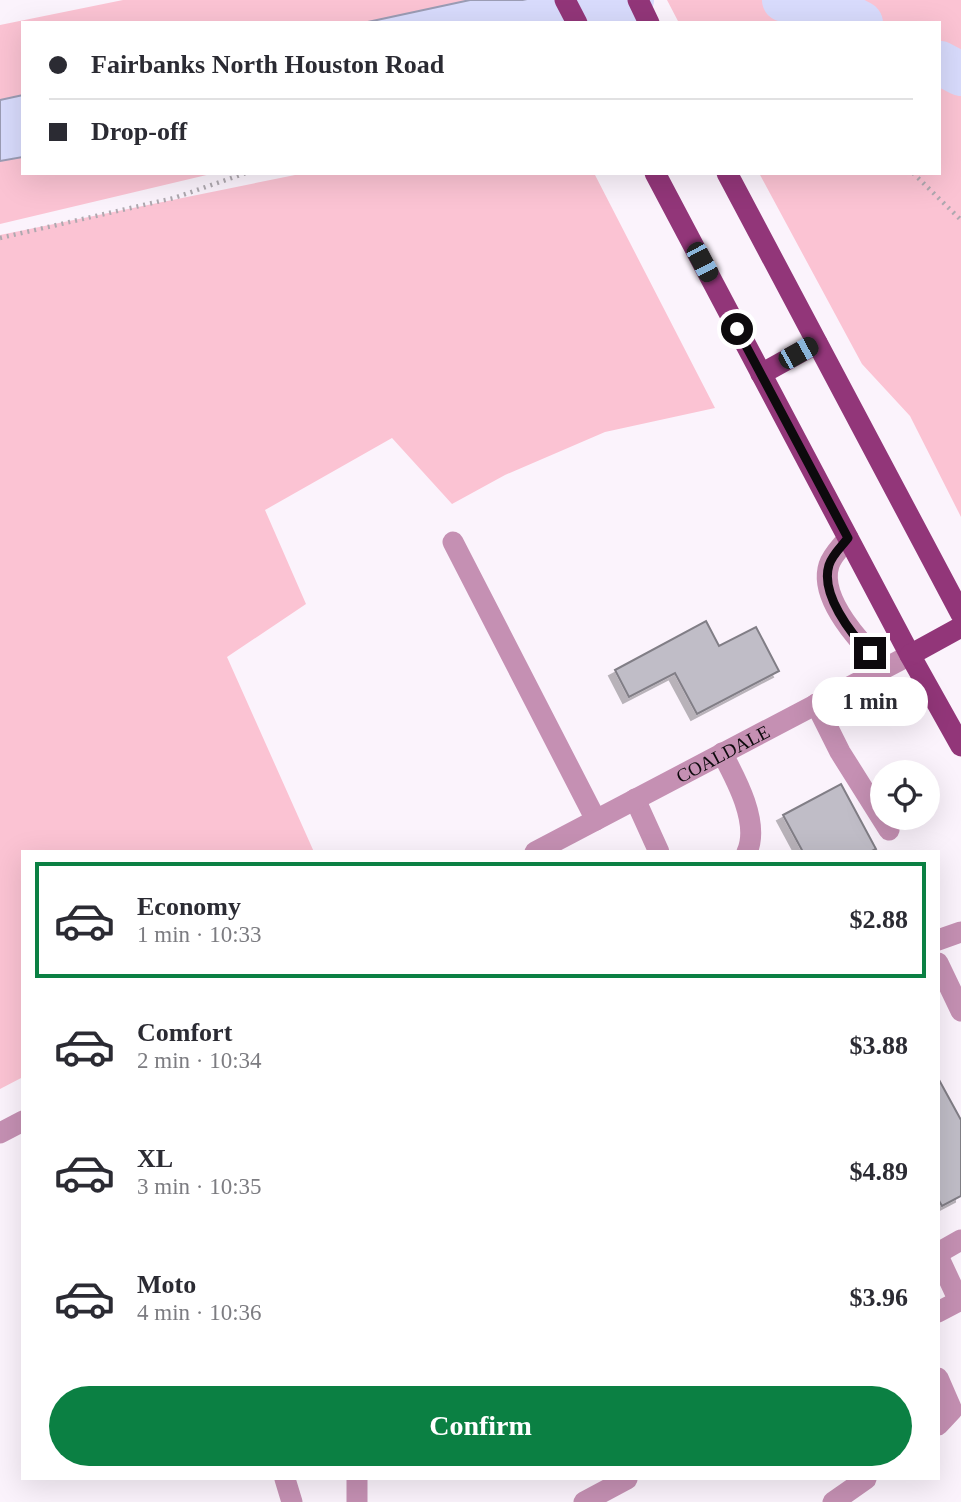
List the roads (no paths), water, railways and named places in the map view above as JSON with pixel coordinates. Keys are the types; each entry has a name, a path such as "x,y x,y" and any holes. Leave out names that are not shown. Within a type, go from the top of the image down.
{"main road":[{"path":"565,0 576,21"},
{"path":"638,0 648,21"},
{"path":"656,175 910,655 961,746"},
{"path":"728,175 961,614"},
{"path":"761,374 817,343"},
{"path":"910,655 961,627"}],"street":[{"path":"848,538 830,562 827,574 830,591 847,627 885,667"},
{"path":"453,542 596,820"},
{"name":"COALDALE","path":"539,850 910,655"},
{"path":"816,704 870,800"},
{"path":"722,753 743,792 751,843 748,850"},
{"path":"635,799 658,850"},
{"path":"940,939 961,932"},
{"path":"940,968 961,1012"},
{"path":"0,1133 21,1122"},
{"path":"940,1253 961,1240"},
{"path":"940,1258 960,1301 940,1311"},
{"path":"940,1383 952,1410 940,1423"},
{"path":"356,1502 357,1480"},
{"path":"584,1502 625,1480"},
{"path":"833,1502 865,1480"}],"water":[{"path":"470,0 546,0 556,21 372,21"},
{"path":"21,95 21,157 0,161 0,100"}],"waterway":[{"path":"534,21 632,0"},
{"path":"784,0 840,12 857,21"},
{"path":"941,64 961,74"}]}
